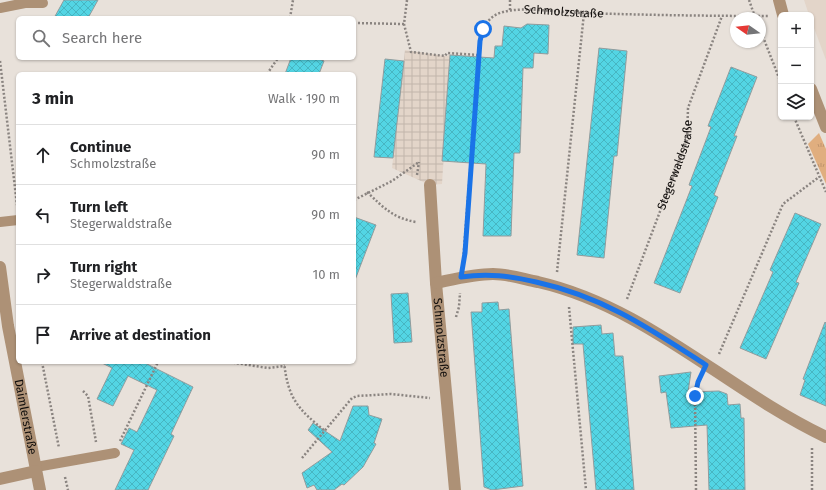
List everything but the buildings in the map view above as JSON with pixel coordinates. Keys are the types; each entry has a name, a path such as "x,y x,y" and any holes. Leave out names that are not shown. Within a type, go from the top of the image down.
{"street":[{"path":"779,0 779,12"},
{"path":"814,97 826,127"},
{"name":"Schmolzstraße","path":"430,185 436,283 455,490"},
{"name":"Daimlerstraße","path":"0,267 8,326 40,490"},
{"path":"436,283 461,277 485,274 501,275 556,286 568,290 622,312 812,431 826,438"},
{"name":"Daimlerstraße","path":"0,479 36,469"}],"lane":[{"path":"0,8 25,3 43,3"},
{"path":"0,222 16,220"},
{"path":"36,469 62,462 115,453"}],"path":[{"path":"290,16 293,0"},
{"path":"408,0 404,24 411,52 445,56 447,53 478,55"},
{"path":"510,0 510,11"},
{"path":"749,0 753,12"},
{"name":"Schmolzstraße","path":"461,277 465,253 478,55 483,29 490,19 510,11 584,14 730,16"},
{"path":"556,286 584,14"},
{"name":"Stegerwaldstraße","path":"622,312 687,140 688,108 722,16"},
{"name":"Schmolzstraße","path":"766,17 778,16"},
{"path":"356,23 404,24"},
{"path":"766,44 778,75"},
{"path":"268,72 277,60"},
{"path":"0,61 16,193"},
{"path":"795,120 826,192"},
{"path":"356,199 367,192 392,181 420,162"},
{"path":"696,490 695,396 698,382 710,367 783,204 819,177"},
{"path":"367,192 392,214 403,220 432,226"},
{"path":"568,290 586,490"},
{"path":"42,364 68,490"},
{"path":"115,453 157,364"},
{"path":"241,364 260,367 284,366 290,393 296,406 325,431"},
{"path":"83,391 88,396 98,455"},
{"path":"302,458 348,402 357,396 392,394 434,398"},
{"path":"812,431 812,490"}],"shaded area":[{"path":"804,0 826,0 826,60 814,28 814,12 808,12"},
{"path":"405,50 445,56 450,55 442,184 430,185 392,168"}],"green space":[{"path":"819,133 826,149 826,184 808,144"}],"route":[{"path":"483,29 480,41 465,253 461,277 485,274 507,275 556,286 622,312 706,365 698,382 695,396"}]}
